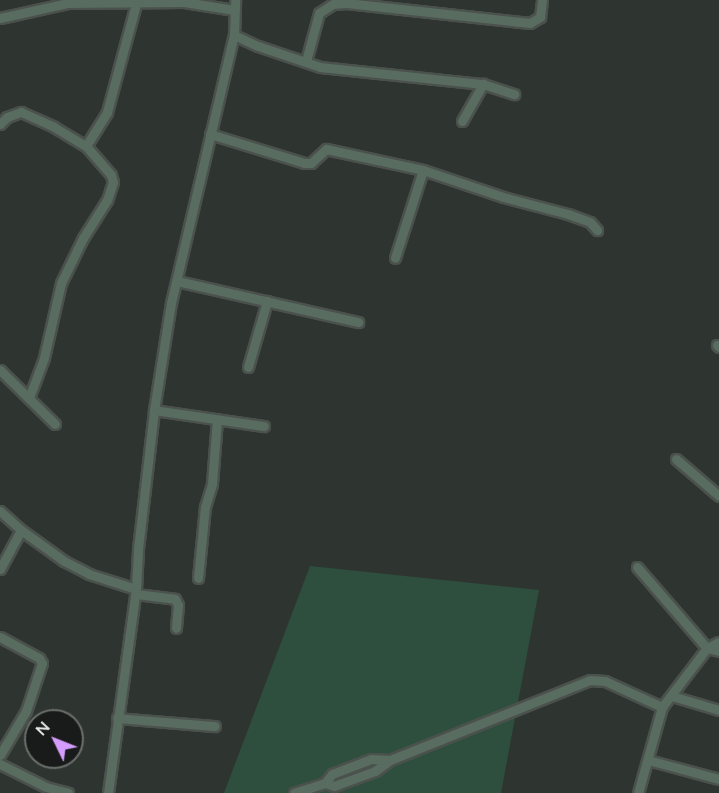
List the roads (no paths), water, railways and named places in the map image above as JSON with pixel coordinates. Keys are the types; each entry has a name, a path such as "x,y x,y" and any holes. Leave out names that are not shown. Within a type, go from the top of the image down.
{"street":[{"path":"108,793 136,591 138,549 154,410 171,303 234,35 235,0"},
{"path":"306,61 319,13 333,4 346,2 530,23 540,17 542,0"},
{"path":"0,18 68,3 184,2 234,10"},
{"path":"86,146 107,112 136,4"},
{"path":"234,35 258,46 341,71 483,84 514,94"},
{"path":"462,121 483,84"},
{"path":"0,123 7,117 21,112 54,127 86,146 111,175 112,189 83,238 62,283 44,358 29,398"},
{"path":"210,134 304,163 311,163 326,149 423,170 503,197 568,214 590,222 597,230"},
{"path":"395,258 423,170"},
{"path":"177,281 358,322"},
{"path":"248,367 267,301"},
{"path":"0,370 56,424"},
{"path":"154,410 264,426"},
{"path":"198,578 205,507 212,484 217,419"},
{"path":"676,459 719,496"},
{"path":"0,511 21,530 82,570 136,591 176,598 178,605 176,628"},
{"path":"0,569 21,530"},
{"path":"637,567 707,648 719,651"},
{"path":"0,637 39,658 42,663 26,711 0,755"},
{"path":"638,793 662,707 707,648 719,642"},
{"path":"294,793 326,783 334,786 375,771 390,760 590,680 605,681 662,707"},
{"path":"672,696 719,710"},
{"path":"117,718 215,726"},
{"path":"648,760 719,779"},
{"path":"0,764 46,787 68,793"}]}
